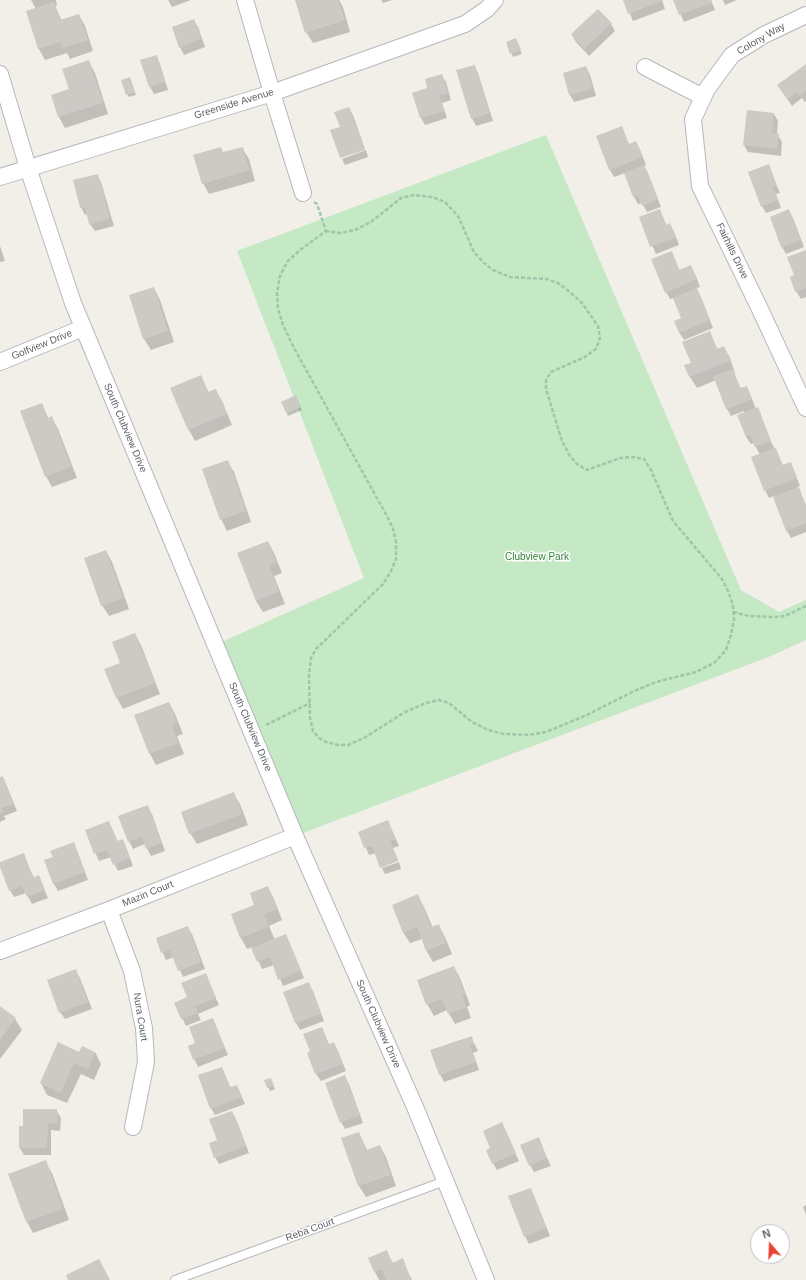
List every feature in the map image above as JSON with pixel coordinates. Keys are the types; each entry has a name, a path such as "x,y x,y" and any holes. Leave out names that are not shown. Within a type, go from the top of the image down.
{"street":[{"path":"245,0 303,193"},
{"name":"Greenside Avenue","path":"0,177 272,93 465,24 487,9 495,0"},
{"name":"Colony Way","path":"705,93 732,55 764,35 806,15"},
{"path":"645,67 705,93"},
{"name":"South Clubview Drive","path":"0,74 28,168 83,328 295,836 415,1107 486,1280"},
{"name":"Fairhills Drive","path":"705,93 693,118 700,186 806,408"},
{"name":"Golfview Drive","path":"0,362 83,328"},
{"name":"Mazin Court","path":"0,951 109,910 295,836"},
{"name":"Nura Court","path":"109,910 132,971 144,1028 146,1062 133,1127"}],"lane":[{"name":"Reba Court","path":"176,1280 445,1181"}],"path":[{"path":"303,193 317,204 326,231"},
{"path":"414,195 432,197 445,202 458,216 474,252 482,262 494,270 510,276 546,279 558,283 570,292 592,315 598,326 600,338 596,349 585,357 551,372 546,380 546,389 562,441 570,456 577,464 586,470 620,458 633,457 644,459 651,470 673,521 722,579 733,605 733,612 734,620 726,650 714,663 696,672 650,684 587,715 546,732 528,735 504,734 488,730 472,722 449,702 438,700 426,703 405,712 348,745 338,745 326,742 319,738 313,731 310,718 309,676 311,658 316,649 383,584 396,559 396,542 393,528 388,518 294,348 283,325 278,309 277,293 280,276 287,262 300,250 326,231 340,233 355,230 372,222 401,198 414,195"},
{"path":"733,612 749,616 775,617 785,616 806,606"},
{"path":"252,732 310,703"}],"green space":[{"name":"Clubview Park","path":"546,135 741,590 779,612 806,600 806,640 771,656 295,836 215,645 364,578 237,251"}],"building":[{"path":"295,0 338,0 345,20 305,33"},
{"path":"623,0 664,0 628,14"},
{"path":"673,0 711,0 712,3 679,15"},
{"path":"54,2 60,20 79,14 88,40 63,48 61,42 38,49 26,11"},
{"path":"598,9 612,23 584,49 571,34"},
{"path":"194,19 201,39 179,48 172,27"},
{"path":"516,38 521,50 510,54 506,42"},
{"path":"157,55 165,82 149,87 140,60"},
{"path":"89,60 103,103 58,117 51,95 69,89 62,69"},
{"path":"806,64 806,91 800,96 797,92 787,99 777,85"},
{"path":"475,65 490,113 471,119 456,70"},
{"path":"586,66 592,89 569,95 563,73"},
{"path":"442,74 448,93 439,95 444,111 420,118 412,93 427,88 425,79"},
{"path":"130,77 135,92 126,95 121,80"},
{"path":"349,107 365,150 340,158 330,130 340,127 334,112"},
{"path":"747,110 774,113 772,133 779,134 777,149 743,145"},
{"path":"622,126 629,144 636,141 643,157 609,170 596,136"},
{"path":"221,147 223,152 243,147 249,170 202,184 193,155"},
{"path":"769,164 777,186 773,187 778,200 761,207 748,172"},
{"path":"644,165 658,199 642,206 638,196 633,197 624,173"},
{"path":"98,174 110,219 89,224 85,207 80,208 73,180"},
{"path":"660,209 666,225 670,223 676,237 650,247 639,217"},
{"path":"789,209 801,240 781,247 770,217"},
{"path":"806,250 806,288 795,292 790,277 794,275 787,257"},
{"path":"672,251 679,270 691,265 697,279 665,293 651,259"},
{"path":"154,287 168,331 143,339 129,295"},
{"path":"697,288 710,320 679,333 674,321 681,318 673,298"},
{"path":"710,331 717,349 724,346 730,361 689,377 684,365 691,363 682,342"},
{"path":"733,369 740,388 747,386 752,399 726,409 713,376"},
{"path":"201,375 208,392 216,389 227,414 188,430 170,388"},
{"path":"296,395 301,407 286,413 281,402"},
{"path":"42,403 48,418 52,416 71,467 45,477 20,411"},
{"path":"758,407 771,441 755,447 750,435 746,437 737,415"},
{"path":"776,448 782,465 791,462 797,478 764,491 751,457"},
{"path":"228,460 246,511 220,520 202,469"},
{"path":"799,487 806,506 806,523 786,531 773,497"},
{"path":"268,541 276,562 269,565 279,592 256,601 237,553"},
{"path":"106,550 123,598 101,606 84,558"},
{"path":"135,633 155,683 116,698 104,669 120,663 112,642"},
{"path":"169,702 177,723 172,725 178,743 149,754 134,715"},
{"path":"3,776 13,804 1,808 3,812 0,813 0,777"},
{"path":"234,792 242,814 189,834 181,812"},
{"path":"148,805 162,843 146,849 142,837 128,842 118,816"},
{"path":"388,820 395,839 390,841 398,861 380,868 372,846 364,848 358,832"},
{"path":"109,821 117,841 123,839 130,858 113,865 107,850 94,854 85,830"},
{"path":"74,842 85,872 53,884 44,860 53,857 50,851"},
{"path":"24,853 33,878 39,875 45,890 27,897 22,886 9,891 0,867 0,862"},
{"path":"268,886 277,909 264,914 268,927 240,938 231,914 254,905 250,893"},
{"path":"418,894 431,927 439,924 446,943 426,951 417,927 403,933 392,905"},
{"path":"188,926 201,962 178,971 170,950 161,953 156,938"},
{"path":"286,934 301,970 278,980 270,957 257,962 251,948"},
{"path":"454,966 465,994 462,995 466,1007 448,1014 442,999 426,1005 417,980"},
{"path":"76,969 88,1002 59,1013 47,980"},
{"path":"206,973 216,998 195,1006 198,1013 181,1019 174,1003 187,997 181,983"},
{"path":"309,982 321,1014 295,1023 283,992"},
{"path":"0,1006 16,1018 0,1040"},
{"path":"213,1018 225,1048 193,1060 188,1046 195,1043 189,1027"},
{"path":"322,1027 329,1044 334,1042 343,1064 315,1074 307,1053 310,1051 303,1034"},
{"path":"472,1036 474,1044 470,1045 476,1062 439,1075 430,1050"},
{"path":"58,1042 79,1052 82,1046 95,1052 88,1069 74,1063 61,1093 40,1083"},
{"path":"222,1067 230,1087 237,1085 242,1097 210,1109 198,1075"},
{"path":"345,1075 360,1115 340,1123 325,1083"},
{"path":"271,1078 274,1085 267,1088 264,1080"},
{"path":"23,1109 57,1109 57,1124 48,1123 47,1148 19,1148 19,1126 23,1126"},
{"path":"232,1111 246,1146 214,1158 209,1143 217,1140 209,1119"},
{"path":"502,1122 516,1153 492,1164 486,1150 490,1148 483,1131"},
{"path":"359,1132 366,1150 380,1145 391,1175 358,1186 341,1138"},
{"path":"539,1137 547,1158 529,1166 520,1145"},
{"path":"46,1160 63,1209 26,1222 8,1174"},
{"path":"531,1188 546,1228 524,1237 508,1196"},
{"path":"387,1250 392,1263 403,1258 411,1280 387,1280 382,1269 374,1272 368,1258"},
{"path":"99,1259 110,1280 68,1280 66,1275"}]}
